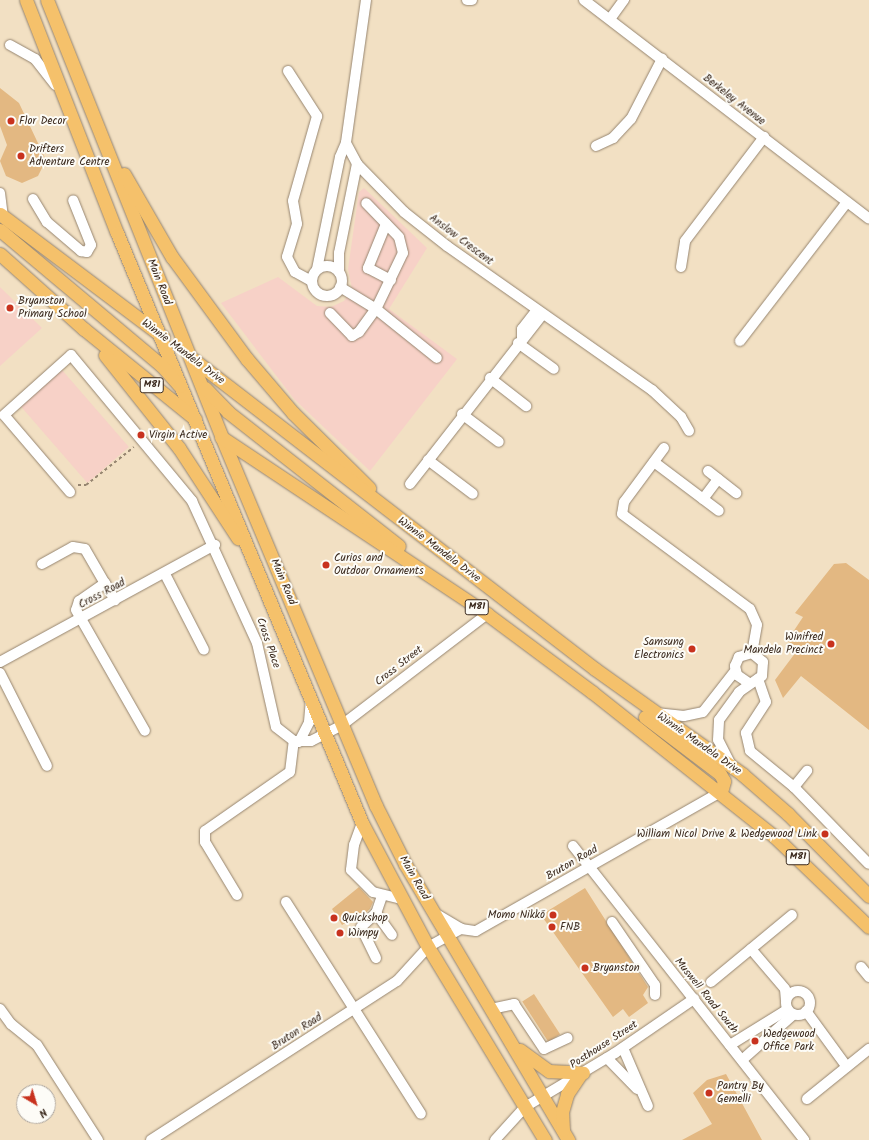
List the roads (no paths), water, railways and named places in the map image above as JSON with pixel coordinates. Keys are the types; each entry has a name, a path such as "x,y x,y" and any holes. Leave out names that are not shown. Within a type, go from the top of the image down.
{"main road":[{"name":"Main Road","path":"26,0 62,94 362,823 401,899 428,947 545,1140"},
{"name":"Main Road","path":"47,0 222,438 376,806 434,912 449,935 565,1136"},
{"path":"103,138 172,257 243,353 293,413 400,520"},
{"name":"Winnie Mandela Drive","path":"2,215 189,355 400,520 595,669 654,713 733,767 788,814 869,896"},
{"path":"0,230 161,365 222,438"},
{"name":"Winnie Mandela Drive","path":"0,254 84,329 196,420 426,572 486,614 721,792 814,871 869,927"},
{"path":"84,329 179,448 256,566"},
{"path":"163,337 200,383 228,412 396,543 426,572"},
{"path":"595,669 600,682 720,774 724,780 721,792"},
{"path":"508,1037 534,1063 549,1071 581,1074 562,1112 565,1136"}],"street":[{"path":"311,282 318,269 333,191 346,142 366,0"},
{"path":"467,0 472,0"},
{"name":"Berkeley Avenue","path":"584,0 869,219"},
{"path":"610,19 624,0"},
{"path":"10,45 35,58 62,94"},
{"path":"596,146 613,138 631,119 662,59"},
{"path":"288,71 317,116 293,201 297,224 286,257 295,272 311,282 315,290 324,296 333,294 340,287 339,253 357,164"},
{"path":"681,268 685,241 764,137"},
{"name":"Anslow Crescent","path":"346,142 357,164 410,217 539,313 652,390 681,417 689,430"},
{"path":"333,191 351,194"},
{"path":"0,193 2,215"},
{"path":"33,199 46,222 81,251 87,252 91,245 72,200"},
{"path":"740,341 847,202"},
{"path":"330,313 352,336 359,332 376,309 391,280 403,246 386,224 366,203"},
{"path":"386,224 368,268 391,280"},
{"path":"318,269 327,266 339,272"},
{"path":"340,287 376,309 437,358"},
{"path":"410,484 520,340 522,329 539,313"},
{"path":"520,340 554,369"},
{"name":"Cross Place","path":"70,492 4,415 71,355 146,442 192,501 215,545 257,643 276,727 296,742"},
{"path":"490,378 526,406"},
{"path":"462,414 499,442"},
{"path":"664,448 624,502 622,514 750,608 757,625 752,653"},
{"path":"428,460 473,494"},
{"path":"654,462 719,511"},
{"path":"708,471 736,493"},
{"path":"703,499 718,479"},
{"name":"Cross Road","path":"0,662 165,574 215,545"},
{"path":"42,564 80,546 115,600"},
{"path":"165,574 204,650"},
{"path":"105,583 79,601 76,606 80,620 145,731"},
{"name":"Cross Street","path":"326,735 342,725 486,614"},
{"path":"654,713 684,716 703,712 735,671 739,657 752,653 760,658 764,666 754,681 731,701 719,720 718,740 733,767"},
{"path":"735,671 740,679 754,681"},
{"path":"0,673 47,766"},
{"path":"754,681 766,702 746,733 745,744 794,787 869,864"},
{"path":"237,894 205,842 205,831 290,772 296,742 309,722 311,700"},
{"path":"296,742 326,735"},
{"path":"794,787 807,771"},
{"name":"Bruton Road","path":"151,1140 397,981 428,947 461,929 476,931 509,914 721,792"},
{"path":"362,823 350,867 365,886 382,896 401,899"},
{"name":"Muswell Road South","path":"574,846 588,868 694,999 804,1140"},
{"path":"376,958 361,927 376,913 382,896"},
{"path":"286,902 356,1008 421,1114"},
{"path":"434,912 461,929"},
{"path":"376,913 392,935"},
{"path":"711,982 792,915"},
{"path":"612,922 655,985 655,995"},
{"path":"751,949 785,989 795,1010 812,1023 847,1067"},
{"path":"862,967 869,977"},
{"path":"730,1045 810,1003 807,995 785,989"},
{"path":"795,991 795,1010"},
{"name":"Posthouse Street","path":"495,1140 525,1107 623,1048 694,999"},
{"path":"491,1009 514,1004 543,1048 550,1049 568,1038"},
{"path":"0,1009 11,1024 37,1045 98,1140"},
{"path":"742,1060 778,1021"},
{"path":"607,1058 646,1102 623,1048"},
{"path":"807,1099 869,1049"}],"place":[{"name":"Flor Decor","path":"11,121"},
{"name":"Drifters Adventure Centre","path":"21,156"},
{"name":"Bryanston Primary School","path":"10,308"},
{"name":"Virgin Active","path":"141,435"},
{"name":"Curios and Outdoor Ornaments","path":"326,565"},
{"name":"Winifred Mandela Precinct","path":"831,644"},
{"name":"Samsung Electronics","path":"692,649"},
{"name":"William Nicol Drive & Wedgewood Link","path":"825,834"},
{"name":"Momo Nikkō","path":"553,915"},
{"name":"Quickshop","path":"334,918"},
{"name":"FNB","path":"552,927"},
{"name":"Wimpy","path":"340,933"},
{"name":"Bryanston","path":"585,968"},
{"name":"Wedgewood Office Park","path":"755,1041"},
{"name":"Pantry By Gemelli","path":"709,1093"}]}
